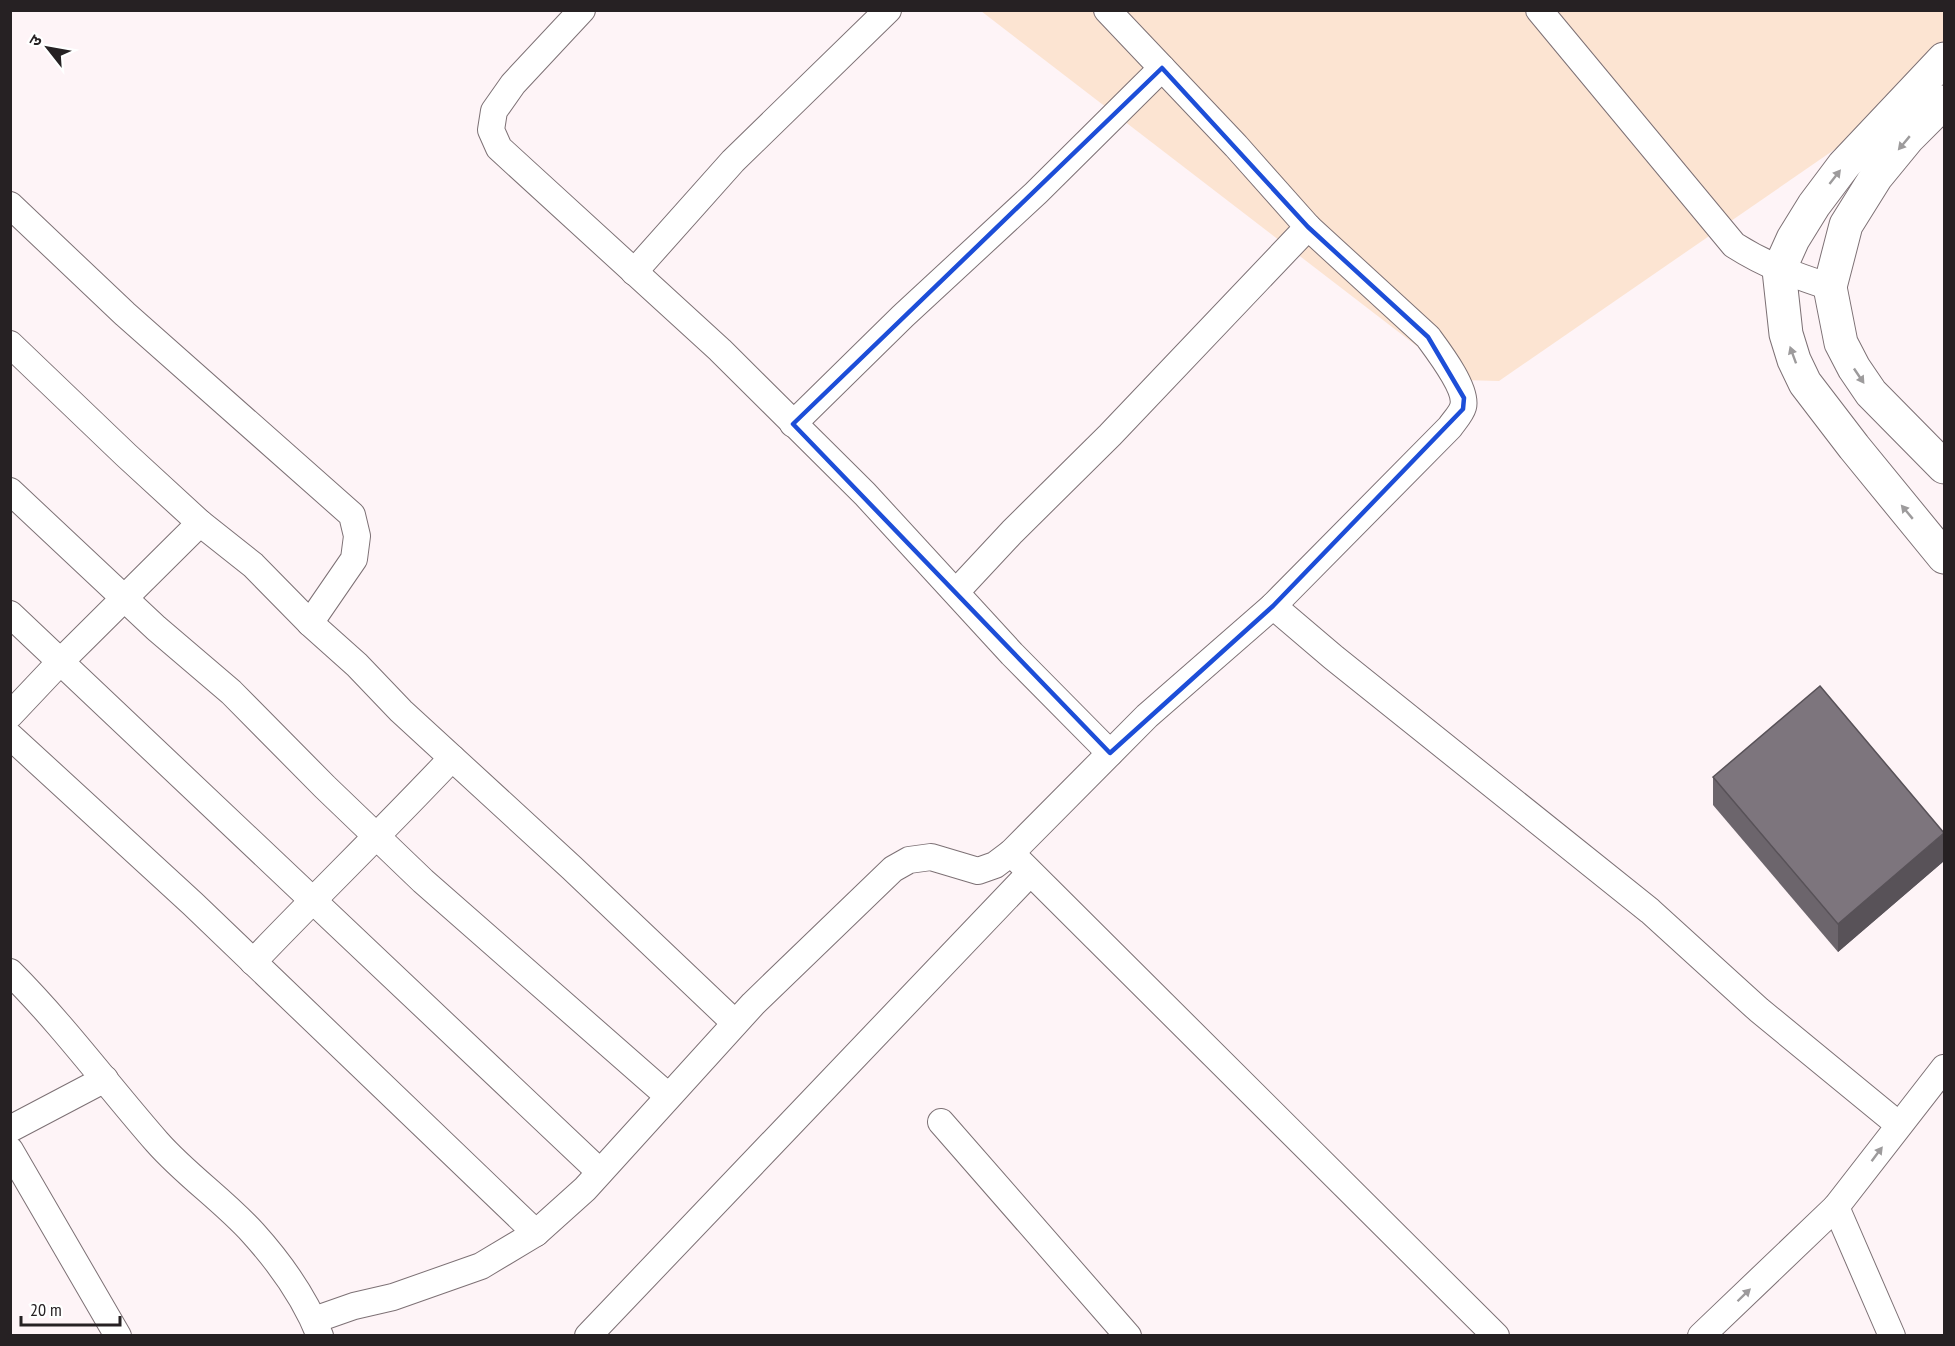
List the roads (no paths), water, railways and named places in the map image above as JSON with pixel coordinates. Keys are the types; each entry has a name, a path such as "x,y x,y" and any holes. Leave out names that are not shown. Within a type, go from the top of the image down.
{"main road":[{"path":"1944,59 1838,173 1814,204 1792,239 1779,270 1786,334 1794,360 1805,383 1944,557"},
{"path":"1944,102 1908,138 1876,177 1846,225 1830,287 1841,343 1854,368 1871,393 1944,467"}],"street":[{"path":"582,10 513,84 494,111 491,130 499,148 720,350 865,494 1012,654 1110,753"},
{"path":"634,273 733,161 888,10"},
{"path":"10,972 159,1144 253,1233 293,1285 317,1328 354,1306 393,1297 481,1266 536,1233 585,1188 735,1023 893,869 909,860 932,857 978,871 995,865 1011,853 1147,716 1273,606 1450,427 1463,409 1464,398 1444,358 1428,337 1308,227 1107,10"},
{"path":"1539,10 1734,245 1779,270 1830,287"},
{"path":"793,424 903,316 1036,193 1162,68"},
{"path":"10,205 125,314 352,515 357,536 354,559 310,623"},
{"path":"956,592 1012,532 1110,435 1308,227"},
{"path":"10,344 200,523 253,565 310,623 452,758 735,1023"},
{"path":"10,491 156,628 231,693 423,881 668,1096"},
{"path":"10,715 200,523"},
{"path":"1273,606 1333,657 1650,911 1759,1010 1899,1125"},
{"path":"10,614 600,1172"},
{"path":"10,736 253,962 536,1233"},
{"path":"253,962 452,758"},
{"path":"1011,853 1496,1335"},
{"path":"588,1335 1030,873"},
{"path":"1701,1335 1836,1207 1944,1068"},
{"path":"10,1130 105,1079"},
{"path":"941,1122 1128,1335"},
{"path":"10,1150 118,1335"},
{"path":"1836,1207 1892,1335"}]}
